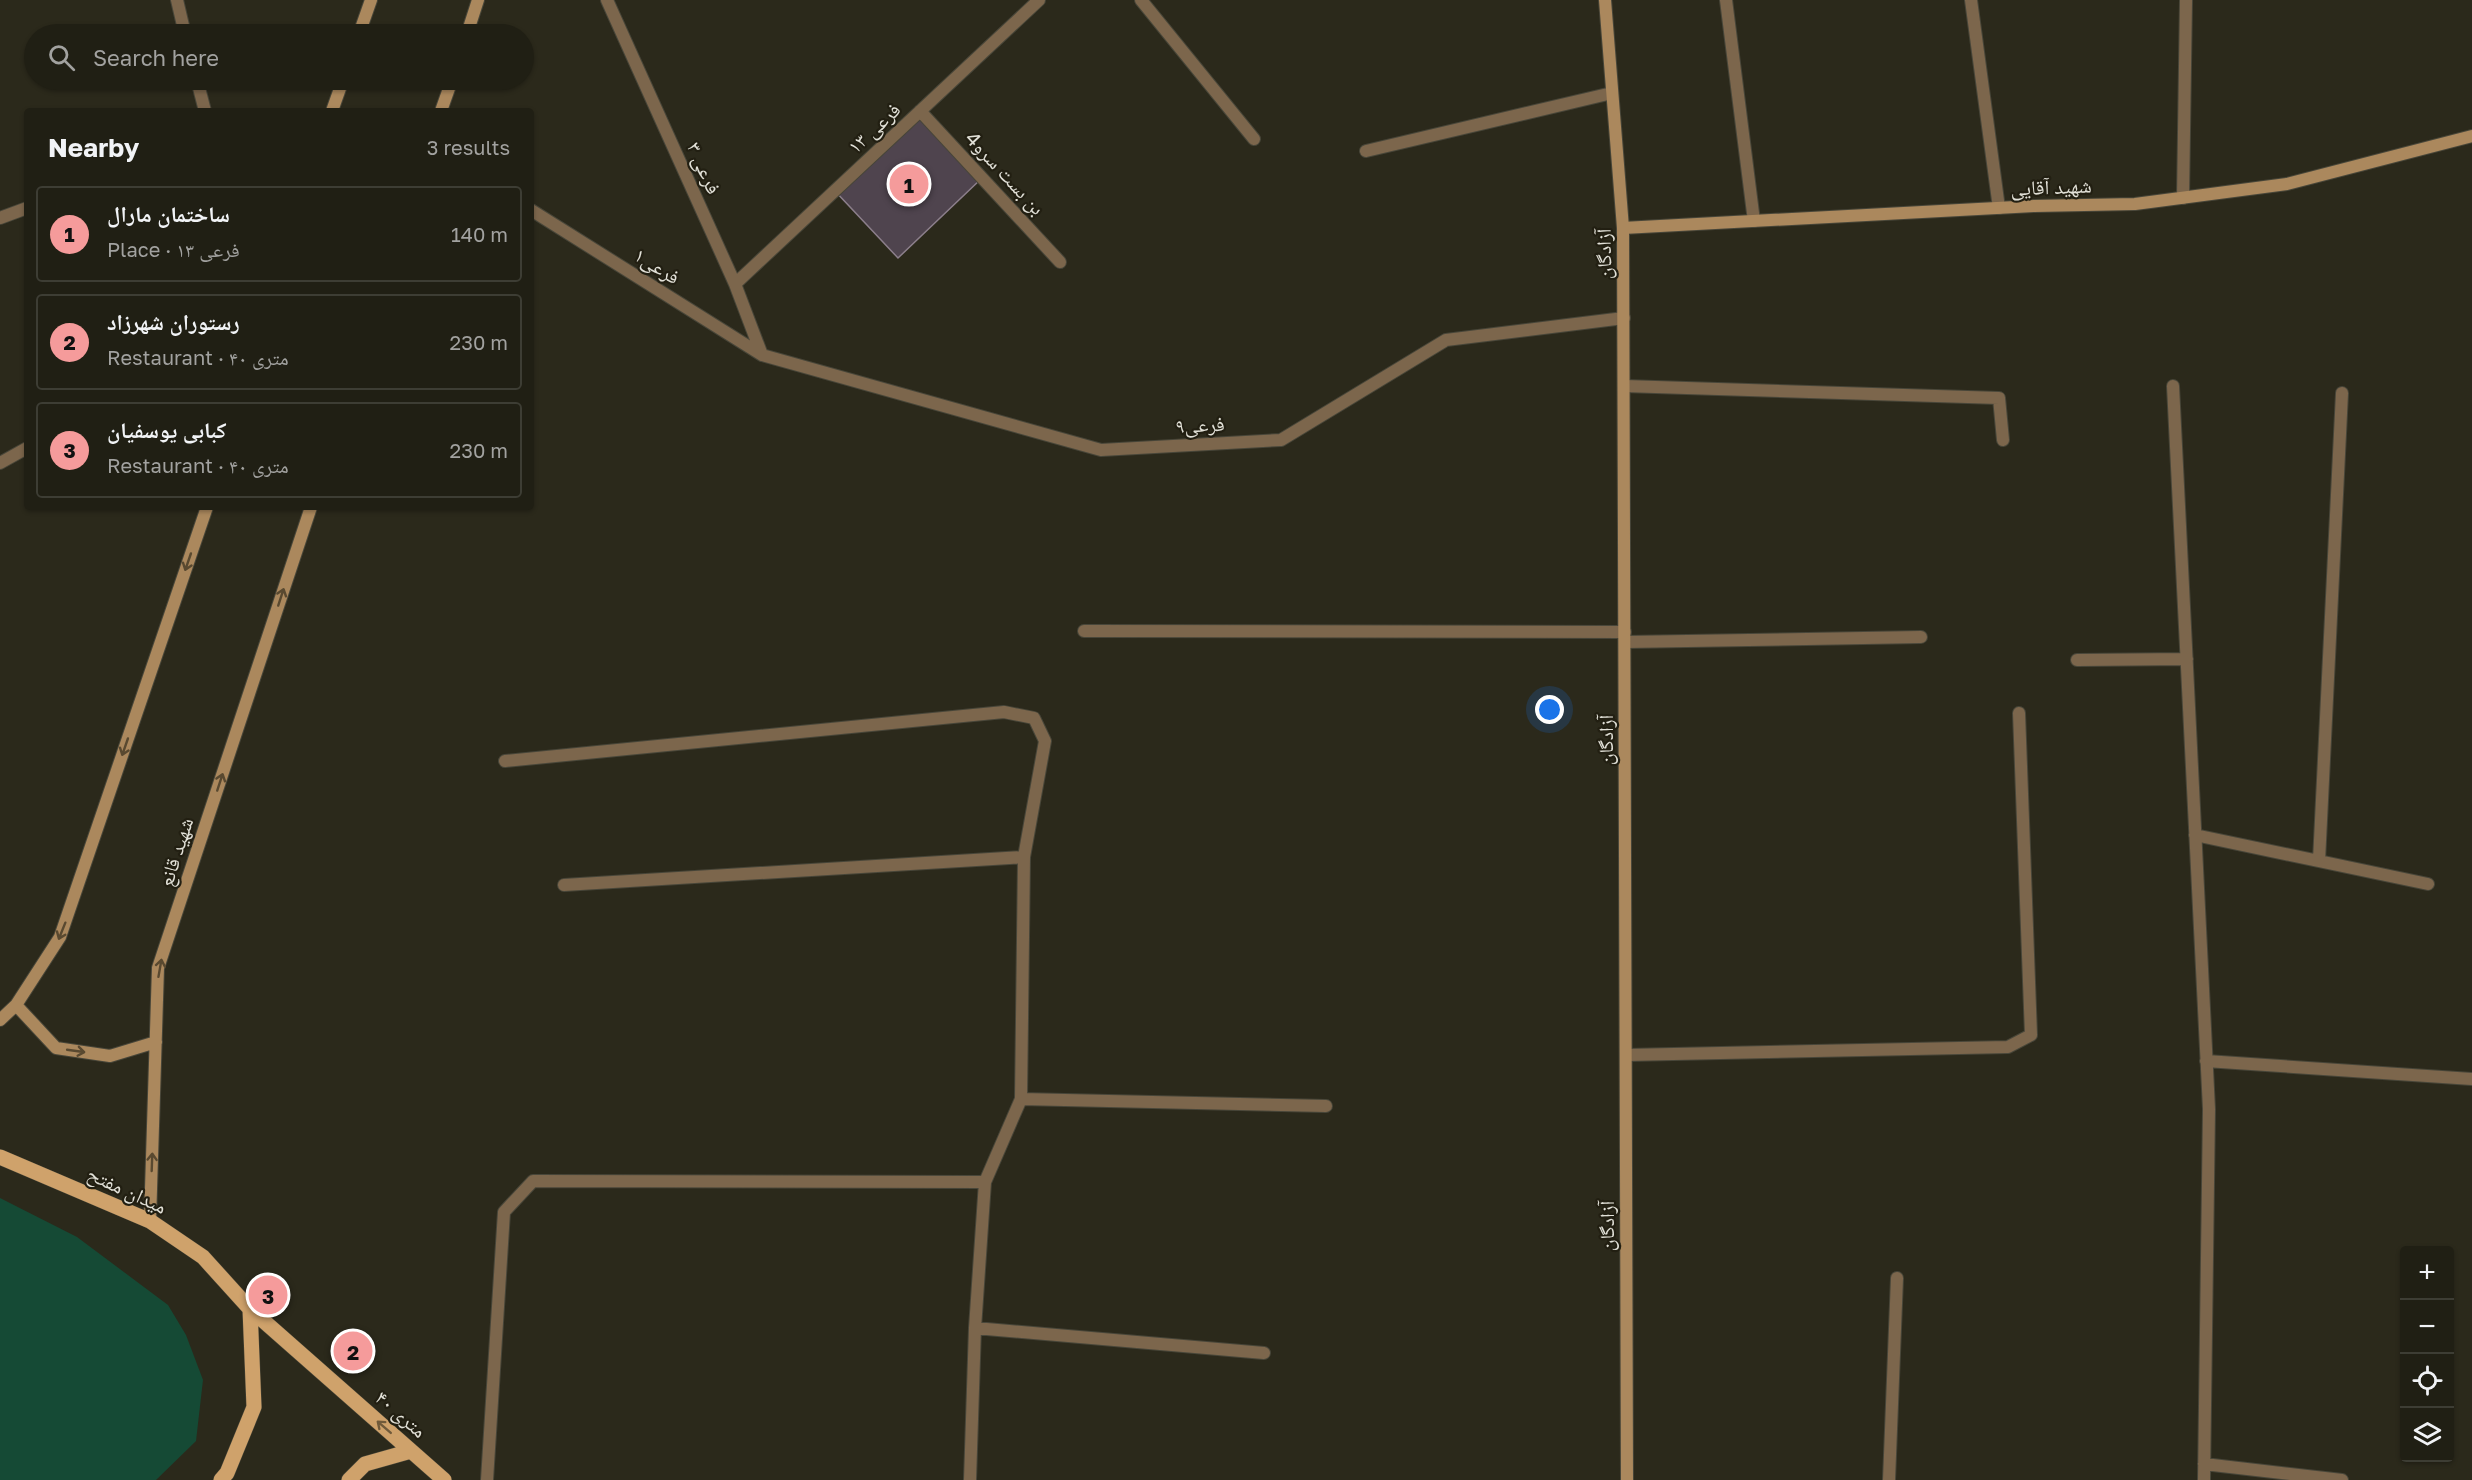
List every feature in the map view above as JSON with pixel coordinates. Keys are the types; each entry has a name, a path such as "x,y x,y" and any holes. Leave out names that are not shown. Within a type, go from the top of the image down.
{"main road":[{"path":"363,24 371,0"},
{"path":"470,24 478,0"},
{"name":"آزادگان","path":"1605,0 1623,228 1627,1480"},
{"path":"333,108 339,90"},
{"path":"442,108 448,90"},
{"name":"شهید آقایی","path":"1623,228 1999,208 2135,204 2287,184 2472,136"},
{"path":"0,1020 16,1005 60,937 206,510"},
{"name":"شهید قانع","path":"150,1221 159,968 309,510"},
{"path":"16,1005 56,1048 110,1056 156,1042"},
{"name":"میدان مفتح","path":"0,1157 150,1221 202,1257 250,1309"},
{"path":"221,1480 227,1473 254,1407 250,1309"},
{"name":"۴۰ متری","path":"250,1309 444,1480"},
{"path":"349,1480 365,1464 411,1451"}],"street":[{"path":"177,0 183,24"},
{"name":"فرعی ۳","path":"607,0 735,284 762,355"},
{"name":"فرعی ۱۳","path":"735,284 1039,0"},
{"path":"1141,0 1254,139"},
{"path":"1726,0 1754,221"},
{"path":"1971,0 1999,208"},
{"path":"2183,198 2186,0"},
{"path":"200,90 204,108"},
{"path":"1366,151 1612,93"},
{"name":"بن بست سرو4","path":"920,111 1060,262"},
{"path":"0,218 24,209"},
{"name":"فرعی۱","path":"534,212 762,355"},
{"name":"فرعی۹","path":"762,355 1101,450 1281,440 1446,340 1624,318"},
{"path":"1624,386 1999,398 2003,440"},
{"path":"2173,386 2209,1109 2204,1480"},
{"path":"2319,861 2342,393"},
{"path":"0,463 24,450"},
{"path":"1084,631 1625,637 1922,637"},
{"path":"2077,660 2187,659"},
{"path":"505,761 1004,711 1035,718 1045,741 1024,857 1021,1099 986,1182 975,1328 970,1480"},
{"path":"1626,1055 2008,1047 2031,1035 2019,713"},
{"path":"2195,835 2428,884"},
{"path":"564,885 1024,857"},
{"path":"2206,1061 2472,1079"},
{"path":"1021,1099 1326,1106"},
{"path":"487,1480 504,1212 532,1181 986,1182"},
{"path":"1889,1480 1898,1278"},
{"path":"975,1328 1264,1353"},
{"path":"2204,1464 2342,1480"}],"green space":[{"path":"0,1198 77,1237 168,1305 186,1335 203,1380 196,1441 156,1480 0,1480"}],"building":[{"path":"920,111 982,178 898,258 835,191"}],"place":[{"name":"ساختمان مارال","path":"909,184"},
{"name":"کبابی یوسفیان","path":"268,1295"},
{"name":"رستوران شهرزاد","path":"353,1351"}]}
